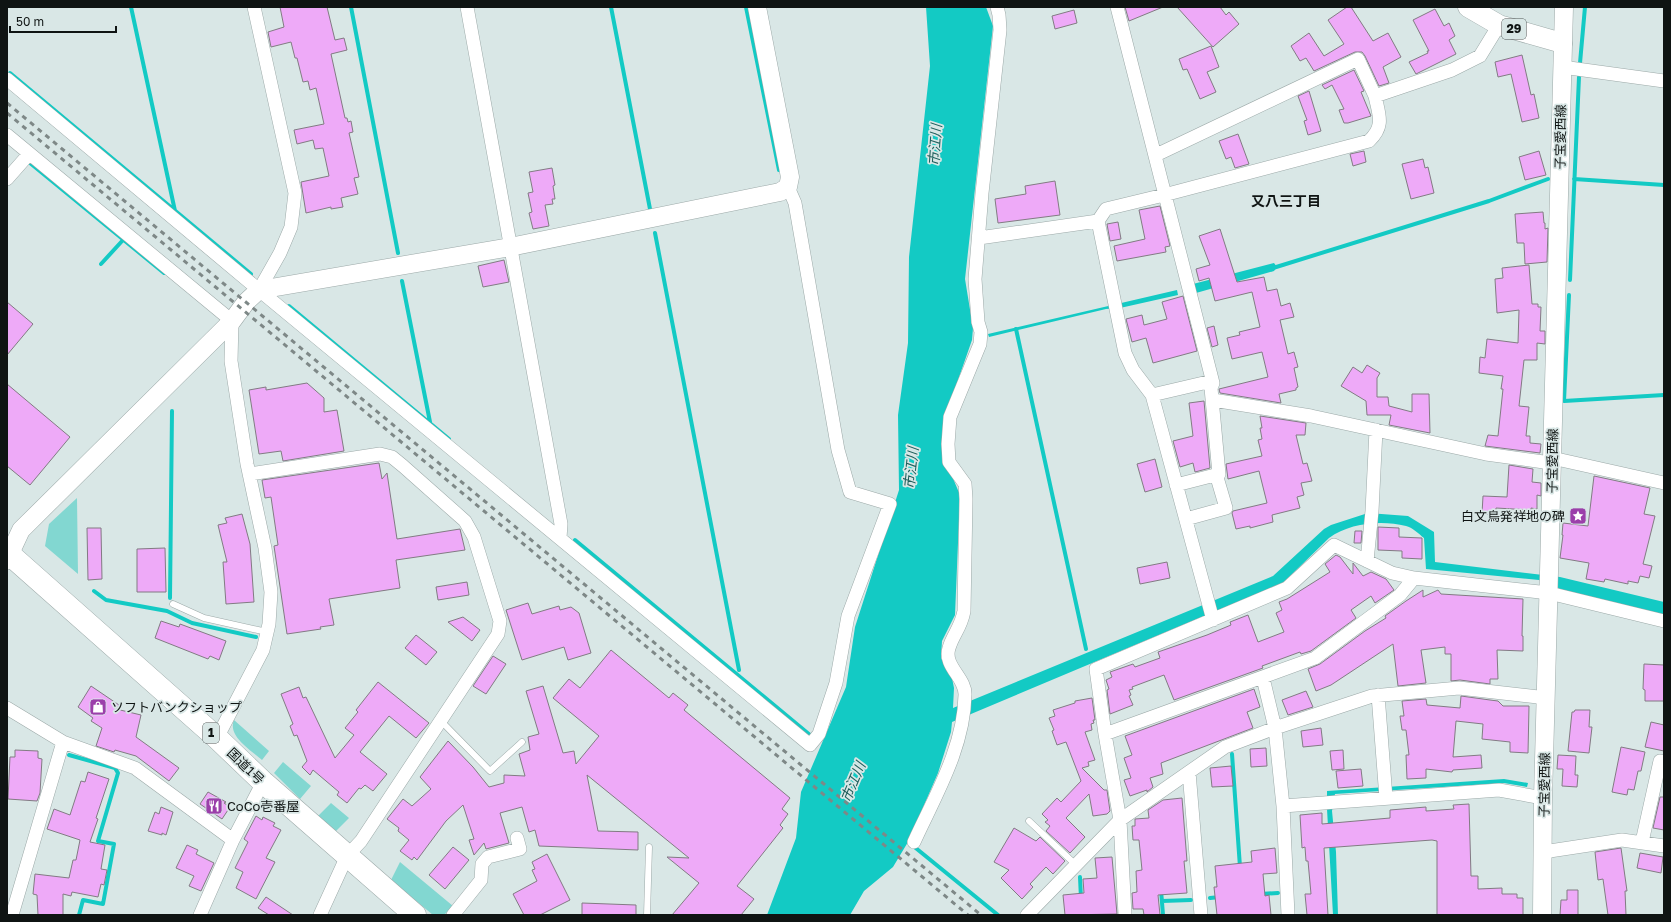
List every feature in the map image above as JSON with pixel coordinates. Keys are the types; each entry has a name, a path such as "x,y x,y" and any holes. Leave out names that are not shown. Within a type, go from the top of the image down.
{"highway":[{"name":"国道1号","path":"8,556 217,738 262,782 415,915"}],"main road":[{"name":"29","path":"1468,7 1499,25 1562,43"}],"street":[{"path":"8,556 21,530 232,321 246,302 259,290 280,253 291,227 295,193 254,7"},
{"path":"466,7 561,524 560,538"},
{"path":"7,79 259,290 810,745 819,734 836,683 848,616 890,504 850,492 838,450 795,203 788,187 790,177 757,7"},
{"path":"914,842 955,750 962,721 964,700 963,684 949,662 948,648 962,622 964,611 966,499 965,484 949,462 948,444 950,417 980,344 981,332 978,322 975,279 982,193 1000,30 997,7"},
{"path":"1117,7 1156,155 1164,195 1212,381 1211,388 1214,400 1219,474 1176,485"},
{"name":"子宝愛西線","path":"1542,915 1564,7"},
{"path":"1375,96 1452,70 1480,56 1499,25"},
{"path":"1156,155 1358,60 1375,96 1380,122 1377,134 1369,141 1106,209 1098,221 1125,352 1133,370 1152,395 1212,617"},
{"path":"1562,67 1664,81"},
{"path":"7,134 29,154 232,321"},
{"path":"7,179 29,154"},
{"path":"259,290 510,247 780,192 788,187"},
{"path":"978,238 1098,221"},
{"path":"217,738 263,650 269,624 271,592 265,548 250,474 231,362 232,321"},
{"path":"1152,395 1212,381"},
{"path":"1214,400 1311,416 1486,454 1552,461 1664,483"},
{"path":"1367,561 1372,511 1376,430"},
{"path":"250,474 380,454 392,457 465,521 474,537 500,622 498,634 361,841 347,856 320,915"},
{"path":"1186,519 1226,508 1216,474"},
{"path":"1125,915 1120,820 1105,734 1096,669 1212,617 1287,588 1334,546 1392,573 1414,578 1549,584 1664,621"},
{"path":"1105,734 1315,658 1400,595 1414,578"},
{"path":"1263,678 1275,728 1283,806 1288,915"},
{"path":"1027,915 1120,820 1225,747 1275,728 1378,695 1459,688 1547,698"},
{"path":"1378,695 1386,791"},
{"path":"7,708 64,742 135,768 233,840"},
{"path":"12,915 64,742"},
{"path":"1642,842 1660,761 1664,762"},
{"path":"1189,772 1201,915"},
{"path":"200,915 233,840 262,782"},
{"path":"1283,806 1330,802 1386,791 1499,790 1544,798"},
{"path":"453,915 481,880 482,864 488,857 520,849 517,838"},
{"path":"1543,852 1622,840 1664,846"}],"lane":[{"path":"173,604 204,618 267,632"},
{"path":"441,721 490,771 522,742"},
{"path":"1029,821 1076,865"},
{"path":"647,915 649,847"}],"shaded area":[{"path":"77,498 78,574 45,546 49,524"},
{"path":"234,720 269,751 262,760 247,748 237,737 234,732"},
{"path":"283,762 311,786 300,799 274,773"},
{"path":"331,803 349,818 336,831 318,816"},
{"path":"400,862 453,906 444,915 433,915 391,880"}],"water":[{"name":"市江川","path":"926,7 986,7 993,26 965,279 973,328 972,340 943,423 944,457 960,495 955,615 942,641 941,658 952,678 954,688 953,708 1273,576 1324,529 1331,525 1368,513 1408,516 1434,532 1435,562 1560,577 1664,602 1664,616 1562,591 1556,586 1539,580 1426,569 1424,538 1413,529 1406,526 1376,523 1346,529 1329,538 1283,583 952,722 951,732 938,773 908,842 893,867 864,891 850,915 767,915 796,838 801,792 846,687 855,627 899,490 898,415 908,343 909,257 930,66"},
{"path":"1274,263 1277,267 1274,271 1196,293 1193,284"},
{"path":"1177,290 1178,295 1120,308 1106,309 989,337 988,334"},
{"path":"1504,779 1528,783 1527,787 1504,783 1335,794 1332,811 1336,852 1338,915 1333,915 1327,791"}],"building":[{"path":"280,7 327,7 335,40 344,38 347,50 331,54 345,118 347,118 348,122 351,121 353,132 349,133 359,177 354,178 358,194 341,198 343,207 331,209 331,207 306,213 301,182 329,176 323,148 315,149 313,140 297,144 294,130 324,124 316,88 310,90 308,81 303,82 291,42 271,47 268,32 284,27"},
{"path":"1125,7 1163,7 1129,21"},
{"path":"1177,7 1220,7 1226,15 1229,12 1239,24 1213,47"},
{"path":"1347,7 1351,7 1373,41 1388,33 1401,57 1383,67 1389,83 1379,86 1362,52 1355,52 1314,71 1306,58 1300,61 1291,46 1309,33 1324,56 1344,44 1328,20"},
{"path":"1435,9 1444,26 1449,23 1455,36 1449,40 1456,54 1416,74 1409,62 1428,53 1427,51 1429,51 1413,20"},
{"path":"1074,10 1077,23 1055,29 1052,16"},
{"path":"1211,46 1219,67 1207,72 1216,92 1200,99 1187,69 1183,70 1179,59"},
{"path":"1522,55 1531,95 1534,94 1539,118 1522,122 1511,74 1498,77 1495,62"},
{"path":"1354,70 1364,91 1361,92 1371,116 1344,123 1339,110 1344,109 1332,85 1325,89 1322,85"},
{"path":"1309,91 1321,131 1308,135 1304,121 1307,120 1298,96"},
{"path":"1238,134 1249,164 1235,168 1231,157 1226,159 1219,141"},
{"path":"1364,151 1366,162 1353,166 1350,154"},
{"path":"1539,151 1546,175 1525,180 1519,157"},
{"path":"1423,159 1425,168 1428,167 1434,193 1411,199 1402,164"},
{"path":"552,168 555,185 553,186 555,199 552,199 553,204 545,205 549,226 533,229 529,213 532,212 528,193 533,192 529,172"},
{"path":"1055,181 1060,215 998,223 995,199 1026,194 1025,186"},
{"path":"1160,206 1170,246 1165,247 1166,252 1117,261 1114,246 1145,239 1139,210"},
{"path":"1543,212 1545,229 1548,228 1547,262 1525,264 1524,243 1517,243 1515,214"},
{"path":"1118,222 1121,239 1110,241 1107,224"},
{"path":"1220,229 1237,282 1264,277 1267,291 1277,289 1281,306 1290,303 1294,317 1280,320 1288,354 1294,352 1298,367 1294,368 1298,387 1296,390 1279,394 1281,403 1220,393 1219,389 1268,377 1262,352 1232,359 1227,338 1240,335 1239,332 1260,327 1252,292 1215,301 1209,278 1199,281 1196,269 1210,265 1199,236"},
{"path":"504,260 509,282 483,287 478,266"},
{"path":"1529,265 1532,304 1538,304 1538,307 1541,307 1540,331 1545,331 1545,344 1537,343 1537,360 1524,360 1519,406 1529,407 1526,436 1530,436 1530,443 1541,444 1540,453 1485,446 1488,435 1498,436 1503,376 1479,373 1480,357 1485,358 1487,339 1518,343 1519,310 1497,313 1495,279 1503,278 1502,268"},
{"path":"1183,296 1197,351 1153,363 1146,338 1132,342 1126,319 1142,315 1144,325 1167,319 1162,302"},
{"path":"7,302 33,324 7,355"},
{"path":"1214,326 1218,345 1212,347 1207,328"},
{"path":"1367,365 1380,373 1377,378 1377,397 1388,397 1389,406 1412,412 1412,394 1429,394 1430,433 1389,425 1391,415 1367,415 1366,401 1341,386 1353,367 1362,373"},
{"path":"307,383 324,398 324,412 337,410 344,451 283,461 281,451 259,454 249,390 266,387 266,390"},
{"path":"7,384 70,437 30,485 7,466"},
{"path":"1204,401 1210,468 1195,472 1193,463 1180,467 1173,441 1193,436 1189,403"},
{"path":"1260,416 1306,423 1305,435 1296,435 1303,464 1307,463 1312,481 1301,483 1304,495 1297,497 1300,508 1272,515 1273,522 1250,528 1250,526 1236,529 1232,513 1233,511 1267,503 1259,471 1228,479 1226,464 1262,456 1258,440 1262,439"},
{"path":"1155,459 1162,487 1145,492 1137,464"},
{"path":"379,463 382,479 387,473 397,539 460,529 465,550 396,560 400,588 329,599 334,625 320,627 321,629 287,634 274,546 278,545 271,497 265,498 262,480"},
{"path":"1509,465 1533,469 1532,482 1541,483 1541,496 1537,495 1537,509 1496,508 1495,515 1482,514 1483,496 1507,497"},
{"path":"1594,476 1650,488 1644,514 1655,516 1643,564 1652,566 1649,578 1640,576 1638,583 1628,581 1628,584 1605,579 1604,582 1586,579 1589,563 1560,558 1563,523 1588,526"},
{"path":"242,514 250,544 254,602 226,604 223,562 227,562 218,525 227,523 225,518"},
{"path":"1378,527 1399,528 1399,537 1422,538 1422,559 1402,558 1402,551 1378,550"},
{"path":"87,528 101,528 102,579 88,580"},
{"path":"1355,531 1362,531 1361,543 1354,543"},
{"path":"165,548 166,592 137,592 137,549"},
{"path":"1336,555 1340,557 1353,574 1353,563 1363,576 1371,572 1386,579 1394,590 1375,603 1371,596 1351,610 1356,618 1311,651 1301,654 1300,652 1262,666 1263,668 1174,700 1164,675 1132,687 1133,689 1129,690 1131,695 1129,696 1133,705 1110,714 1107,690 1109,689 1106,680 1112,677 1110,672 1133,664 1135,667 1160,658 1158,652 1207,635 1231,625 1230,622 1248,615 1258,642 1284,632 1276,613 1282,610 1279,602 1287,599 1330,572 1325,564"},
{"path":"1167,562 1170,578 1140,584 1137,568"},
{"path":"467,582 469,595 438,600 436,587"},
{"path":"1423,590 1423,597 1438,590 1441,594 1523,599 1523,651 1497,650 1498,679 1490,679 1490,684 1460,680 1451,681 1451,654 1445,654 1445,647 1421,650 1426,683 1398,686 1393,644 1331,685 1316,691 1308,669 1320,664"},
{"path":"528,603 532,614 559,606 560,610 571,607 579,613 591,653 568,660 564,647 522,660 506,610"},
{"path":"463,617 480,630 472,641 448,622"},
{"path":"161,621 179,627 180,624 226,641 219,660 210,656 208,659 155,638"},
{"path":"416,635 437,652 426,665 405,648"},
{"path":"611,650 669,698 673,693 688,705 684,710 790,798 782,809 788,814 780,825 783,828 737,886 754,899 741,915 672,915 699,883 667,857 689,858 587,775 598,831 638,832 638,850 539,846 535,830 529,832 522,807 500,813 509,843 486,849 484,843 474,855 469,840 474,839 463,805 446,821 417,860 414,857 412,860 400,851 409,840 398,831 399,828 387,819 403,799 412,806 431,789 420,777 448,741 473,767 489,787 504,783 504,775 525,776 519,754 530,750 528,737 539,734 526,691 543,686 563,753 574,751 576,764 599,736 553,698 569,679 580,688"},
{"path":"493,656 506,664 486,694 473,686"},
{"path":"1644,664 1664,665 1664,701 1645,701 1645,690 1643,689"},
{"path":"378,682 429,723 416,738 389,716 360,752 387,774 373,791 365,785 361,789 359,788 347,803 337,795 339,792 313,770 310,775 302,767 307,761 297,735 294,736 290,726 293,724 281,694 299,687 303,698 306,697 335,758 354,735 345,728 358,712 356,710"},
{"path":"91,686 119,705 116,709 141,715 136,737 179,768 169,781 136,756 115,750 114,752 96,746 102,728 91,721 93,718 78,707"},
{"path":"1254,689 1260,707 1247,712 1253,728 1161,763 1163,774 1150,778 1153,787 1147,792 1147,790 1130,796 1124,780 1131,778 1124,758 1132,755 1125,736"},
{"path":"1306,691 1313,707 1288,715 1282,700"},
{"path":"1461,696 1498,701 1503,706 1529,706 1528,753 1510,752 1510,742 1482,739 1483,724 1456,721 1453,757 1481,755 1482,768 1453,770 1452,772 1426,769 1426,778 1407,779 1406,755 1409,755 1406,730 1402,730 1400,716 1404,716 1402,701 1426,699 1427,705 1460,708"},
{"path":"1092,698 1095,720 1093,720 1094,723 1091,724 1092,730 1085,732 1095,760 1088,762 1089,766 1082,768 1104,790 1107,790 1110,811 1107,814 1093,816 1089,794 1066,818 1085,837 1070,853 1046,831 1050,826 1045,822 1048,820 1042,814 1057,798 1061,802 1081,781 1066,742 1057,745 1052,731 1054,730 1049,718 1055,716 1053,710 1075,703 1075,701"},
{"path":"1575,710 1590,710 1589,727 1592,727 1589,753 1568,751 1572,712"},
{"path":"1651,722 1664,725 1664,751 1645,747"},
{"path":"1321,728 1323,745 1303,747 1301,731"},
{"path":"1621,747 1645,752 1641,771 1638,771 1634,790 1628,789 1627,795 1612,792"},
{"path":"1266,748 1267,766 1251,767 1250,749"},
{"path":"15,750 38,751 38,758 42,759 40,793 37,801 8,799 10,757 15,757"},
{"path":"1343,750 1344,769 1332,770 1330,751"},
{"path":"1558,755 1576,756 1575,775 1578,775 1577,787 1562,786 1563,769 1557,769"},
{"path":"1231,766 1233,786 1212,787 1210,768"},
{"path":"1361,769 1363,786 1338,788 1336,771"},
{"path":"88,772 109,779 90,842 105,845 101,869 107,870 104,885 101,884 98,897 72,892 71,896 63,894 63,915 38,915 37,895 33,894 35,874 69,878 73,860 76,860 80,840 47,829 54,809 70,815 81,781 85,782"},
{"path":"208,792 226,802 224,803 230,807 222,819 200,804"},
{"path":"1660,797 1664,797 1664,830 1653,828"},
{"path":"1182,798 1187,861 1184,861 1187,893 1158,895 1160,915 1144,915 1143,909 1133,909 1132,893 1137,892 1136,871 1142,870 1139,840 1133,840 1132,826 1135,826 1135,819 1149,818 1148,810 1163,800"},
{"path":"1469,804 1471,876 1478,876 1478,889 1502,888 1502,894 1517,894 1517,898 1523,898 1523,915 1437,915 1437,841 1432,840 1324,848 1328,915 1307,915 1305,894 1311,894 1308,861 1306,861 1305,847 1302,848 1300,815 1322,813 1322,824 1390,818 1390,810 1426,807 1426,811 1454,809 1453,805"},
{"path":"161,807 173,812 166,835 148,831 155,812 159,814"},
{"path":"256,816 262,820 263,817 275,823 273,826 281,830 266,858 275,862 256,899 236,888 243,872 235,868 248,842 244,839"},
{"path":"1014,828 1036,841 1040,837 1065,861 1053,874 1046,867 1030,884 1033,887 1022,899 1001,878 1009,870 994,862"},
{"path":"187,845 198,850 196,854 214,863 201,891 189,886 194,876 176,868"},
{"path":"453,847 469,860 445,889 429,875"},
{"path":"1275,848 1277,873 1263,874 1265,896 1269,895 1271,915 1217,915 1214,887 1217,887 1215,866 1252,862 1251,851"},
{"path":"1621,848 1627,891 1625,891 1626,915 1608,915 1603,879 1598,880 1595,852"},
{"path":"1640,853 1663,857 1661,873 1637,868"},
{"path":"547,854 570,900 540,915 524,915 513,894 537,881 532,870 535,869 532,862"},
{"path":"1112,857 1117,914 1065,915 1063,895 1084,893 1083,879 1097,878 1095,858"},
{"path":"1567,890 1578,890 1578,915 1560,915 1561,900 1567,900"},
{"path":"266,897 293,915 269,915 258,908"},
{"path":"582,903 636,905 636,915 582,915"}],"waterway":[{"path":"131,7 175,211"},
{"path":"351,7 398,253"},
{"path":"611,7 650,209"},
{"path":"746,7 779,170"},
{"path":"1580,63 1585,7"},
{"path":"10,73 251,274"},
{"path":"1570,280 1579,77"},
{"path":"30,163 164,273"},
{"path":"1273,268 1489,201 1548,179"},
{"path":"1574,179 1664,185"},
{"path":"655,233 739,670"},
{"path":"101,264 123,240"},
{"path":"402,281 430,422"},
{"path":"1569,295 1564,401 1664,395"},
{"path":"289,306 449,439"},
{"path":"1016,329 1086,649"},
{"path":"170,598 172,411"},
{"path":"575,540 810,735"},
{"path":"94,591 106,600 167,611 192,623 256,637"},
{"path":"1232,754 1240,867"},
{"path":"69,755 115,768 118,773 98,841 114,844 103,904 83,900 79,915"},
{"path":"912,845 998,915"},
{"path":"1080,877 1081,899"},
{"path":"1161,890 1163,915"},
{"path":"1260,894 1278,893"},
{"path":"1210,898 1220,897"},
{"path":"1162,901 1191,900"}],"railway":[{"path":"7,103 981,915"},
{"path":"7,113 968,915"}],"place":[{"name":"白文鳥発祥地の碑","path":"1578,516"},
{"name":"ソフトバンクショップ","path":"98,707"},
{"name":"CoCo壱番屋","path":"214,806"}],"district":[{"name":"又八三丁目","path":"1286,201"}]}
